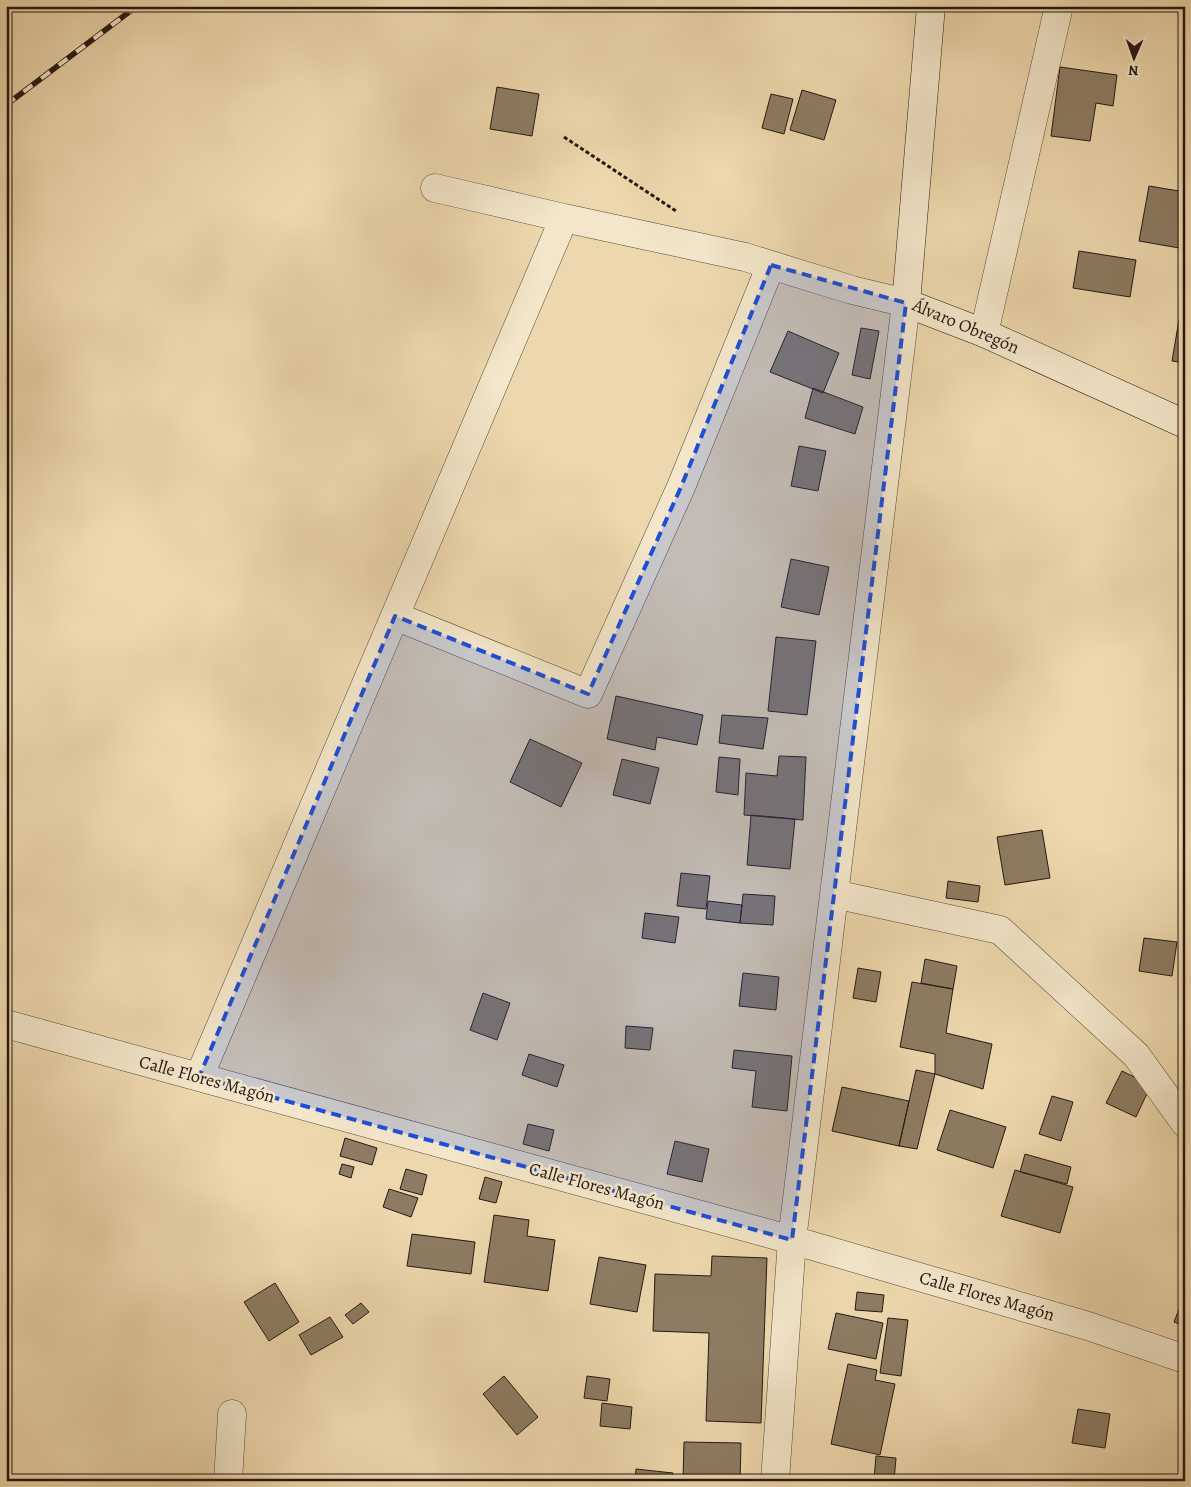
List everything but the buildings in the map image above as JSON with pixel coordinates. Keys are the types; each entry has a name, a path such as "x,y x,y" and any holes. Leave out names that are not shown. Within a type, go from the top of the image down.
{"street":[{"name":"Álvaro Obregón","path":"931,6 906,303 984,333 1185,424"},
{"path":"984,333 1059,6"},
{"path":"435,188 771,265 852,290 906,303 792,1240 775,1481"},
{"path":"199,1077 564,218"},
{"path":"395,616 588,694 681,486 771,265"},
{"path":"834,894 1000,930 1136,1054 1185,1123"},
{"name":"Calle Flores Magón","path":"6,1024 792,1240 1088,1326 1185,1359"},
{"path":"228,1481 232,1414"}],"path":[{"path":"564,137 682,215"}],"highlighted area":[{"path":"771,265 906,303 792,1240 199,1077 395,616 588,694 681,487"}],"railway":[{"path":"6,105 137,6"}]}
